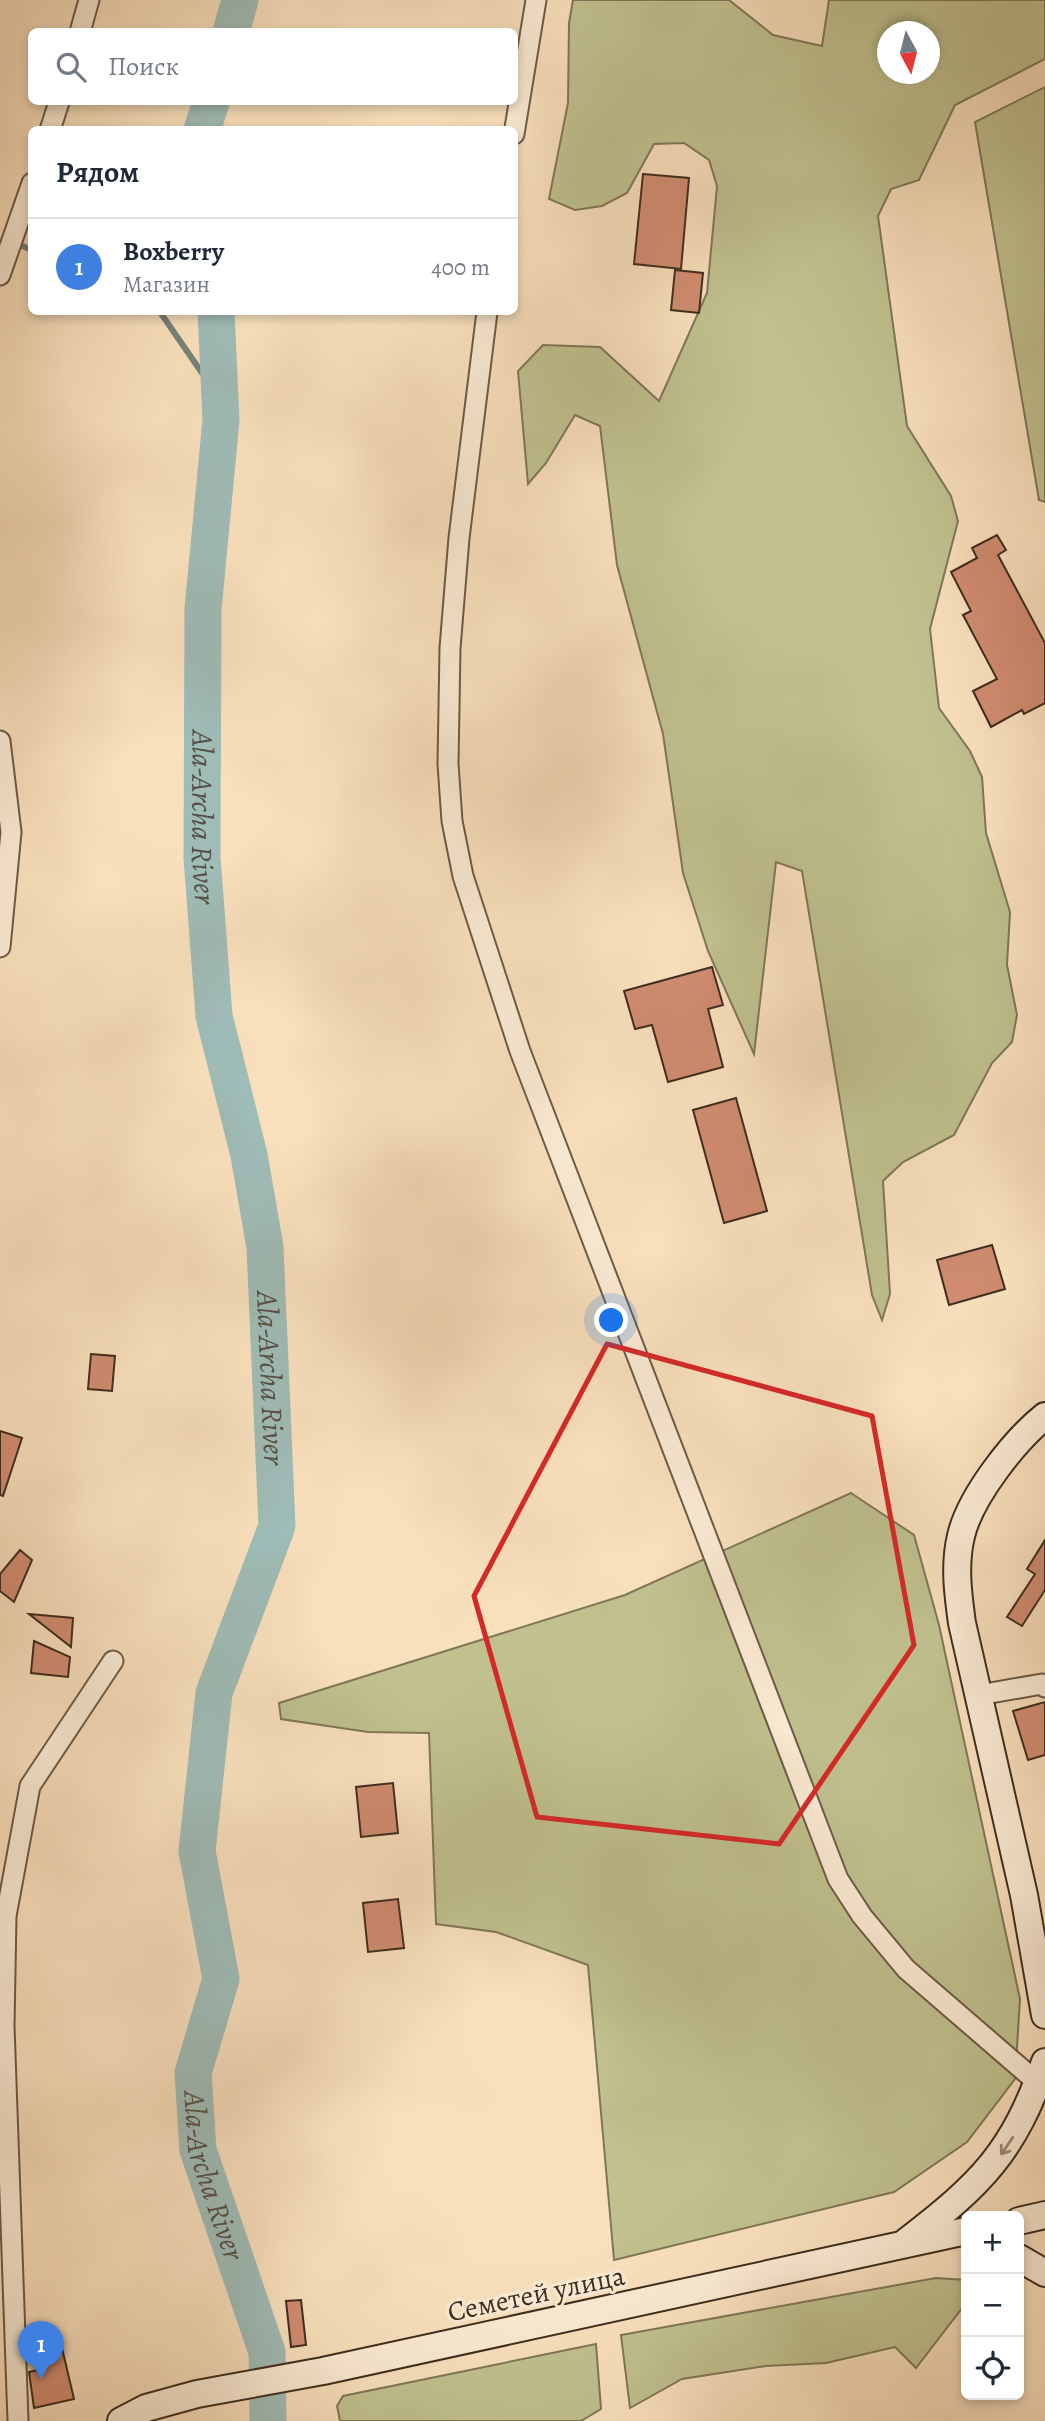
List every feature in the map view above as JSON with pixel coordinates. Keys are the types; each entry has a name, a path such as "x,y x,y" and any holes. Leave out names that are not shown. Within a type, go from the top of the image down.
{"main road":[{"path":"1044,2002 1024,1895 962,1623 957,1562 961,1534 970,1514 1008,1454 1045,1416"},
{"path":"903,2245 968,2192 994,2165 1021,2124 1041,2073"},
{"path":"1024,2220 1045,2215"},
{"name":"Семетей улица","path":"121,2421 146,2408 197,2394 323,2371 961,2232"},
{"path":"903,2245 961,2249"},
{"path":"1024,2261 1045,2273"}],"street":[{"path":"81,28 89,0"},
{"path":"515,126 536,0"},
{"path":"51,126 58,105"},
{"path":"0,275 28,194"},
{"path":"487,315 460,525 450,648 448,764 452,821 463,876 520,1051 838,1879 862,1916 906,1969 1041,2073"},
{"path":"0,741 11,832 0,947"},
{"path":"18,2421 4,2026 6,1916 30,1786 113,1661"},
{"path":"979,1695 1042,1684 1045,1687"}],"highlighted area":[{"path":"607,1344 872,1416 914,1645 779,1844 537,1817 474,1596"}],"green space":[{"path":"573,0 729,0 773,35 822,46 829,0 1045,0 1045,59 955,105 919,180 891,189 878,216 907,426 951,496 958,521 930,629 939,708 970,751 982,777 986,833 1010,912 1007,965 1017,1015 1012,1042 992,1063 954,1135 903,1162 883,1181 890,1294 882,1320 872,1295 802,871 776,862 754,1054 708,951 683,873 663,734 617,565 600,426 575,415 546,463 528,484 518,371 543,345 600,347 659,401 707,293 717,186 709,160 684,143 654,144 627,193 602,206 575,210 549,199 568,103 569,23"},
{"path":"1045,87 1045,502 1039,500 975,122"},
{"path":"851,1493 914,1535 939,1625 1020,1999 1015,2079 967,2142 894,2192 614,2260 588,1965 496,1932 436,1924 429,1733 368,1732 281,1719 279,1703 625,1595"},
{"path":"936,2278 961,2280 961,2310 916,2368 895,2347 826,2363 766,2366 682,2379 630,2408 621,2335"},
{"path":"596,2344 601,2409 581,2421 340,2421 337,2406 343,2396"}],"building":[{"path":"643,174 689,178 681,269 634,264"},
{"path":"675,270 703,273 699,313 671,310"},
{"path":"997,535 1006,550 998,555 1045,643 1045,703 1024,714 1022,710 991,727 973,691 997,679 963,615 971,611 951,572 977,558 972,548"},
{"path":"712,967 723,1005 708,1009 723,1067 668,1082 652,1025 635,1029 624,991"},
{"path":"736,1098 767,1211 724,1223 693,1110"},
{"path":"992,1245 1005,1289 949,1305 937,1260"},
{"path":"91,1354 115,1356 112,1391 88,1389"},
{"path":"0,1431 22,1438 3,1496 0,1495"},
{"path":"1045,1540 1045,1590 1022,1626 1007,1617 1035,1574 1027,1569"},
{"path":"20,1550 32,1560 14,1602 0,1591 0,1574"},
{"path":"29,1614 73,1618 71,1647"},
{"path":"34,1641 70,1657 68,1677 31,1673"},
{"path":"1045,1702 1045,1755 1028,1760 1013,1711"},
{"path":"393,1783 398,1833 361,1837 356,1787"},
{"path":"398,1899 404,1948 368,1952 363,1903"},
{"path":"301,2300 306,2345 291,2347 286,2301"},
{"path":"62,2348 74,2399 34,2408 29,2372 46,2368 42,2353"}],"waterway":[{"name":"Ala-Archa River","path":"232,28 240,0"},
{"name":"Ala-Archa River","path":"203,126 210,105"},
{"path":"20,245 28,248"},
{"path":"162,315 220,399"},
{"name":"Ala-Archa River","path":"216,315 221,420 203,609 202,857 214,1016 249,1155 265,1247 277,1526 214,1693 197,1851 221,1979 193,2073 198,2150 267,2352 268,2421"}],"place":[{"name":"Boxberry","path":"41,2379"}]}
